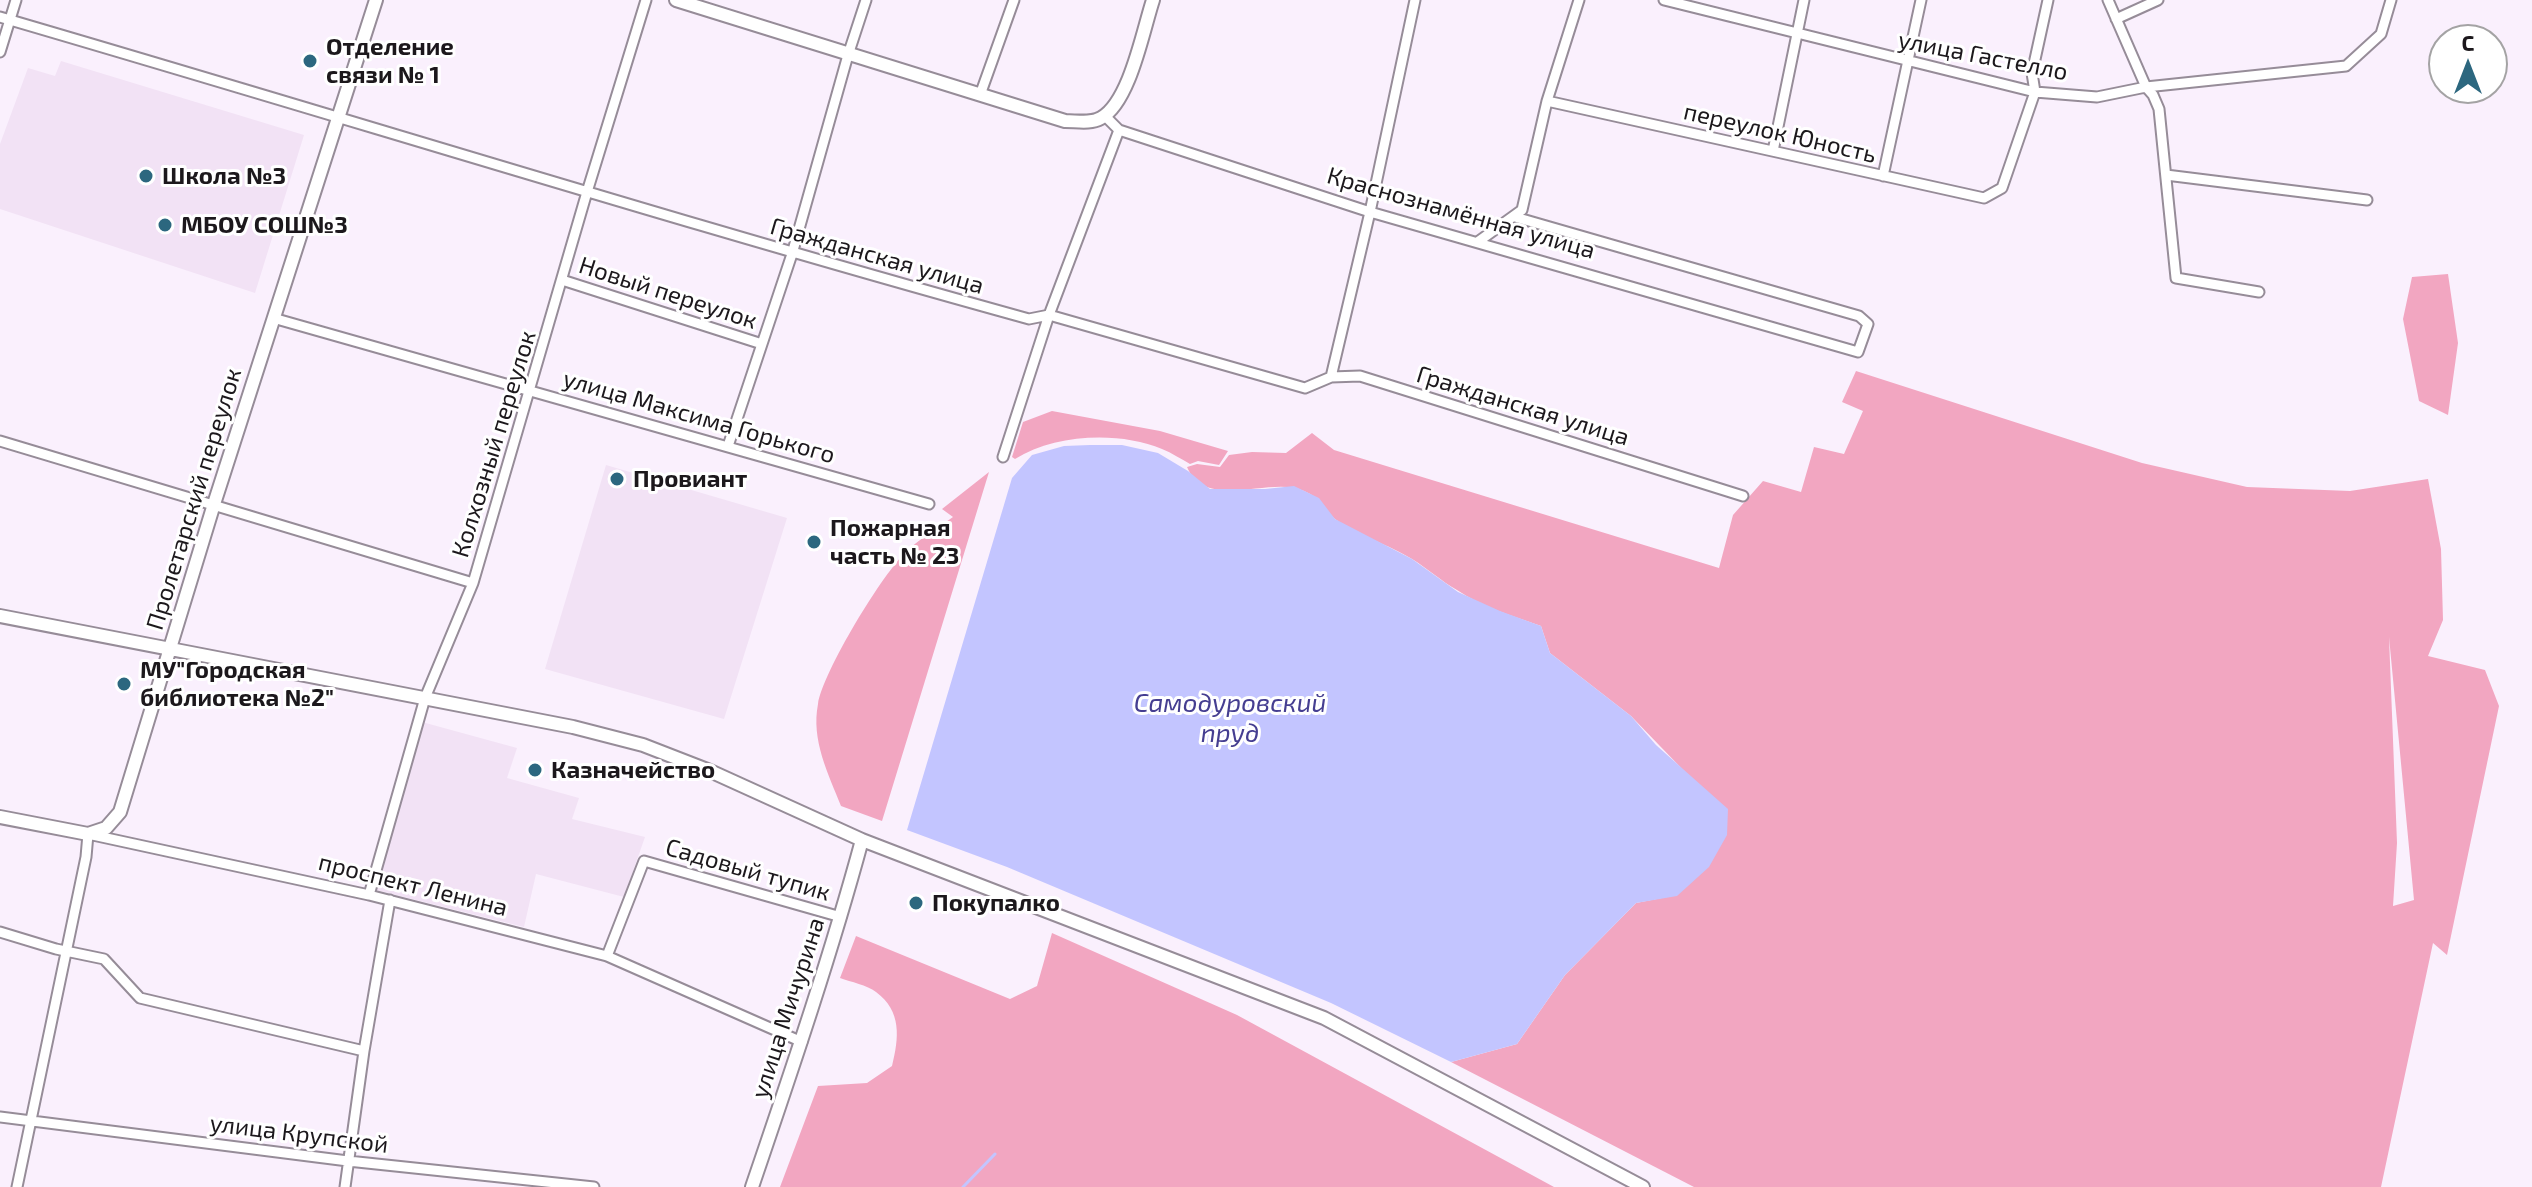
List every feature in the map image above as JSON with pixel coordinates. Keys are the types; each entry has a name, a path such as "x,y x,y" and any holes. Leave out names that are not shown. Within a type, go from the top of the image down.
{"main road":[{"name":"Пролетарский переулок","path":"88,834 106,828 120,812 214,504 376,0"},
{"path":"676,0 1065,121 1093,122 1105,116 1124,92 1153,0"},
{"path":"0,616 573,727 643,745 710,771 862,840 1324,1018 1643,1187"},
{"name":"проспект Ленина","path":"0,817 88,834"},
{"name":"улица Мичурина","path":"752,1187 802,1042 862,840"}],"street":[{"path":"0,52 5,18 16,0"},
{"name":"Колхозный переулок","path":"369,895 425,698 473,583 646,0"},
{"name":"Новый переулок","path":"728,446 792,254 866,0"},
{"path":"980,95 1014,0"},
{"path":"1331,377 1415,0"},
{"path":"1479,241 1522,210 1547,101 1579,0"},
{"name":"улица Гастелло","path":"1664,0 2035,92 2097,97 2146,87 2346,66 2381,34 2391,0"},
{"path":"1773,151 1804,0"},
{"path":"1883,176 1921,0"},
{"path":"2035,92 2032,73 2048,0"},
{"path":"2108,0 2146,87 2159,109 2176,278 2259,292"},
{"path":"2116,19 2158,0"},
{"name":"Гражданская улица","path":"5,18 792,254 1029,319 1049,315 1305,388 1331,377 1360,376 1743,496"},
{"name":"переулок Юность","path":"1547,101 1984,198 2002,188 2035,92"},
{"name":"Краснознамённая улица","path":"1105,116 1119,130 1370,212 1858,352 1867,331 1868,324 1859,316 1515,217"},
{"path":"1003,457 1049,315 1119,130"},
{"path":"2166,175 2367,200"},
{"name":"Новый переулок","path":"562,280 762,344"},
{"name":"улица Максима Горького","path":"273,318 929,504"},
{"path":"0,441 473,583"},
{"path":"17,1187 86,857 88,834"},
{"name":"проспект Ленина","path":"88,834 369,895 607,956 802,1042"},
{"name":"Садовый тупик","path":"607,956 644,861 841,917"},
{"path":"345,1187 390,900"},
{"path":"0,932 104,959 140,998 364,1051"},
{"name":"улица Крупской","path":"0,1117 348,1161 594,1187"}],"shaded area":[{"name":"Школа №3","path":"61,61 304,135 255,293 0,209 0,144 28,68 55,76"},
{"path":"2448,274 2458,343 2448,415 2419,401 2403,319 2412,277"},
{"path":"1856,371 2142,463 2247,487 2350,491 2428,479 2441,549 2443,620 2428,656 2485,670 2499,706 2447,955 2433,943 2381,1187 1694,1187 1451,1062 1517,1044 1565,975 1636,903 1677,895 1687,774 1631,716 1550,653 1541,626 1467,596 1403,554 1343,524 1304,491 1291,487 1224,490 1209,487 1196,480 1187,467 1197,464 1220,467 1229,455 1286,453 1312,433 1334,450 1719,568 1733,515 1763,481 1801,492 1814,447 1844,454 1863,411 1842,402","holes":["2389,637 2414,900 2393,906 2397,843"]},
{"path":"1052,411 1160,431 1228,451 1219,465 1198,461 1190,464 1145,443 1127,439 1087,438 1049,444 1015,459 1012,457 1023,422"},
{"path":"606,465 787,518 724,719 545,669"},
{"path":"989,472 882,821 841,806 819,743 816,717 822,689 856,623 897,562 913,546 953,517 942,509"},
{"path":"422,722 517,748 507,778 579,798 572,819 645,837 624,897 536,874 524,927 376,890"},
{"path":"1052,933 1237,1015 1554,1187 780,1187 818,1086 867,1083 892,1066 897,1035 890,1008 872,990 840,978 856,936 1010,999 1037,986"}],"water":[{"name":"Самодуровский пруд","path":"1122,445 1158,453 1210,489 1294,486 1319,498 1335,519 1412,559 1458,592 1541,626 1550,653 1631,716 1656,745 1728,809 1727,835 1709,867 1677,896 1636,903 1565,975 1517,1044 1451,1062 1331,1003 1007,867 907,830 1012,478 1032,455 1064,446"}],"waterway":[{"path":"963,1187 995,1154"}],"place":[{"name":"Отделение связи № 1","path":"310,61"},
{"name":"Школа №3","path":"146,176"},
{"name":"МБОУ СОШ№3","path":"165,225"},
{"name":"Провиант","path":"617,479"},
{"name":"Пожарная часть № 23","path":"814,542"},
{"name":"МУ\"Городская библиотека №2\"","path":"124,684"},
{"name":"Казначейство","path":"535,770"},
{"name":"Покупалко","path":"916,903"}]}
